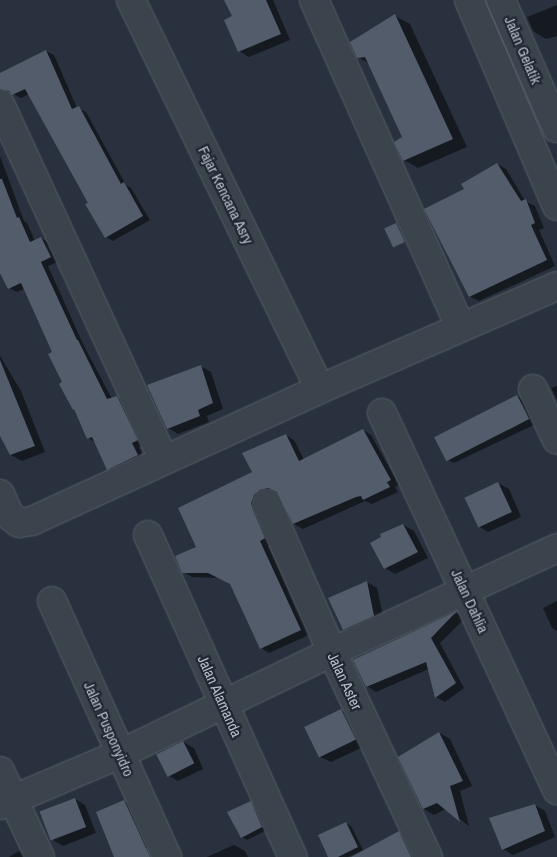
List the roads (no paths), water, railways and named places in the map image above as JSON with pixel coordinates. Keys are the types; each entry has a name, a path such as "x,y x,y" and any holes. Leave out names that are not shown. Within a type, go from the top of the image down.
{"street":[{"name":"Fajar Kencana Asry","path":"131,0 320,389"},
{"path":"314,0 460,327"},
{"path":"469,0 557,206"},
{"name":"Jalan Gelatik","path":"501,0 554,112"},
{"path":"0,104 164,460"},
{"path":"0,494 10,516 19,522 32,521 320,389 557,286"},
{"path":"533,389 557,440"},
{"name":"Jalan Dahlia","path":"382,413 557,790"},
{"name":"Jalan Aster","path":"267,504 332,652 428,857"},
{"name":"Jalan Alamanda","path":"148,535 293,857"},
{"path":"7,803 120,754 332,652 557,548"},
{"name":"Jalan Pusponyidro","path":"52,601 166,857"},
{"path":"0,771 7,803 40,857"}]}
